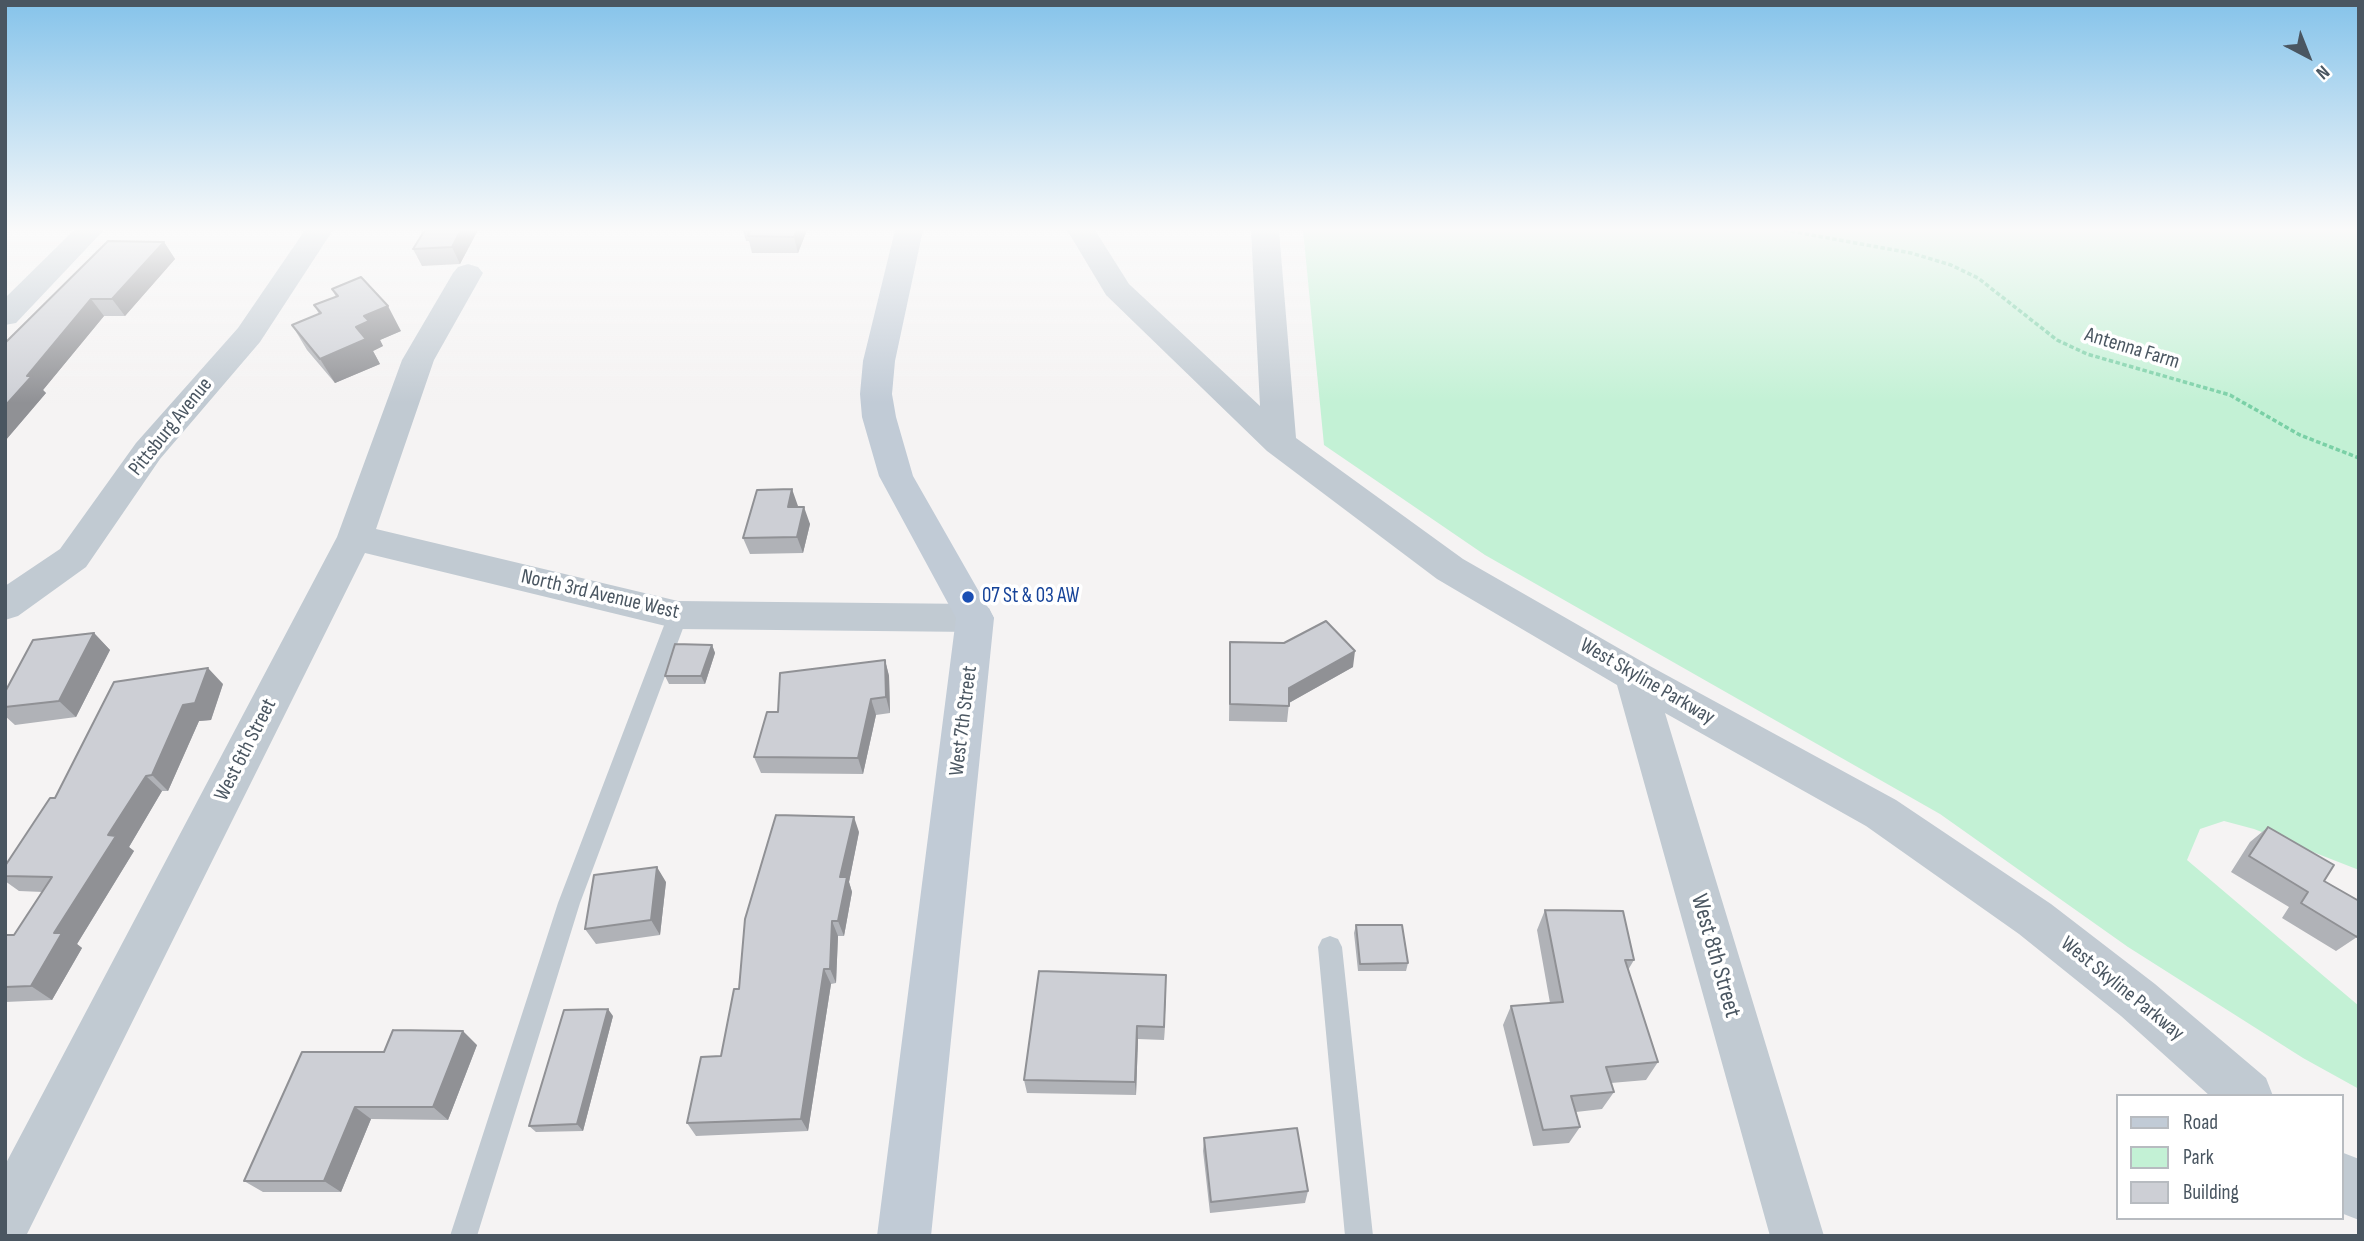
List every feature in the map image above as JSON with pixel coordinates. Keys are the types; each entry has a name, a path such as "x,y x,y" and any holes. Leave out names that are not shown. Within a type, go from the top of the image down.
{"street":[{"path":"5,316 33,288"},
{"name":"Pittsburg Avenue","path":"5,607 73,558 148,451 248,335 280,288"},
{"name":"West 6th Street","path":"5,1220 355,537 418,359 459,288"},
{"path":"896,288 879,361 876,394 879,418 897,476 975,618"},
{"name":"West Skyline Parkway","path":"1116,288 1279,443 1450,569 1634,676 1881,813 2035,919 2138,1000 2246,1094"},
{"path":"1269,288 1279,443"},
{"name":"North 3rd Avenue West","path":"355,537 678,615 975,618"},
{"name":"West 7th Street","path":"904,1236 975,618"},
{"name":"West 8th Street","path":"1634,676 1797,1236"},
{"path":"2343,1180 2359,1194"}],"lane":[{"path":"463,1236 569,903 678,615"},
{"path":"1331,947 1359,1236"}],"path":[{"name":"Antenna Farm","path":"1991,288 2067,345 2087,354 2230,395 2300,435 2359,458"}],"green space":[{"path":"1309,288 2359,288 2359,870 2254,829 2224,821 2200,829 2187,860 2359,1006 2359,1089 2303,1058 2128,947 1940,814 1485,555 1324,445"}],"building":[{"path":"61,288 122,288 112,299 91,299 27,376 32,376 5,406 5,343"},
{"path":"371,288 388,306 364,316 369,321 356,327 366,339 320,359 292,325 321,313 314,305 338,296 332,289"},
{"path":"792,489 788,507 804,507 797,537 743,538 757,490"},
{"path":"1326,621 1355,651 1289,688 1289,706 1230,704 1230,642 1284,643"},
{"path":"94,633 59,701 5,707 5,692 33,640"},
{"path":"675,644 712,645 701,676 665,676"},
{"path":"885,660 886,697 871,699 858,758 754,757 767,712 778,712 780,673"},
{"path":"208,668 195,703 183,705 152,775 146,776 108,835 116,836 54,933 62,933 31,986 5,987 5,935 14,935 52,877 5,876 5,866 50,798 55,798 114,682"},
{"path":"776,815 854,817 840,877 847,877 838,921 832,921 830,969 824,969 801,1119 687,1123 701,1057 721,1056 734,989 739,989 745,919"},
{"path":"2268,827 2334,865 2324,881 2359,901 2357,937 2301,903 2308,892 2249,856"},
{"path":"657,867 651,920 585,929 594,875"},
{"path":"1545,910 1623,911 1634,960 1625,960 1658,1062 1606,1067 1614,1092 1571,1096 1580,1127 1543,1130 1511,1006 1563,1002"},
{"path":"1356,925 1402,925 1408,963 1360,964"},
{"path":"1039,971 1166,975 1164,1027 1137,1026 1135,1082 1024,1080"},
{"path":"608,1009 577,1124 529,1126 564,1010"},
{"path":"393,1030 463,1031 433,1107 355,1107 324,1181 244,1181 302,1052 384,1052"},
{"path":"1297,1128 1308,1191 1211,1202 1204,1138"}],"place":[{"name":"07 St & 03 AW","path":"968,597"}]}
